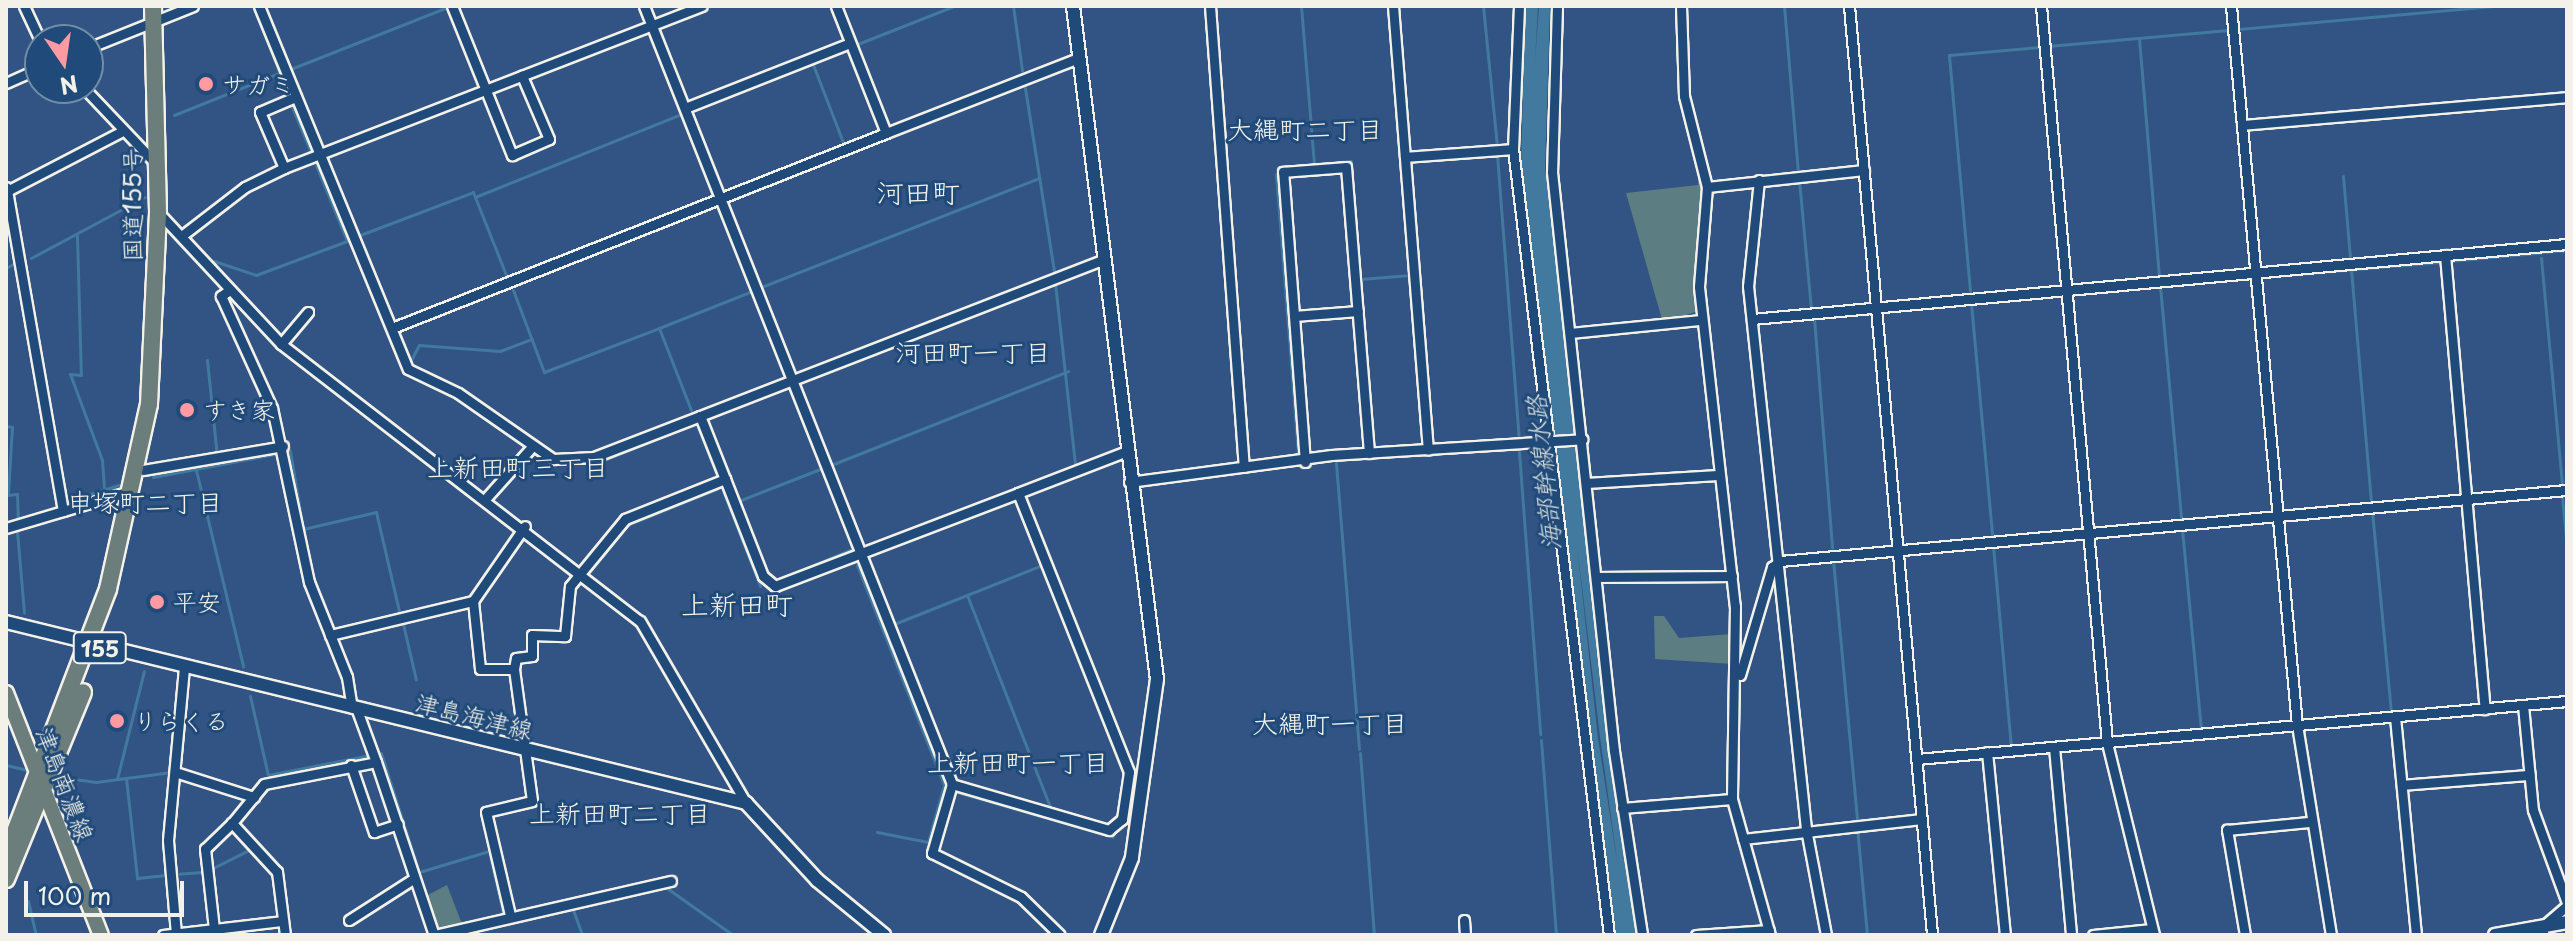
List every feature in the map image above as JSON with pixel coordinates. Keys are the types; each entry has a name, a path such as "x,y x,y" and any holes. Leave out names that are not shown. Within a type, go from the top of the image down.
{"highway":[{"name":"国道155号","path":"6,879 44,793 95,646 143,470 158,212 154,14"},
{"name":"国道155号","path":"6,855 95,646 149,404"}],"main road":[{"path":"1073,6 1076,59 1103,260 1124,452 1157,679 1132,858 1101,935"},
{"name":"津島海津線","path":"6,622 184,669 746,803"},
{"name":"津島南濃線","path":"6,693 11,718 38,775 101,935"},
{"path":"746,803 817,880 884,935"},
{"path":"2495,935 2542,931 2567,922"}],"street":[{"path":"104,40 154,14 193,6"},
{"path":"259,6 408,369 458,393 530,449 582,459 1103,260"},
{"path":"452,6 512,155 549,139 522,76"},
{"path":"644,6 952,784 932,853 1021,897 1060,935"},
{"path":"184,234 245,187 284,168 320,157 702,6"},
{"path":"836,6 886,133"},
{"path":"1210,6 1244,467"},
{"path":"1393,6 1428,450"},
{"path":"1519,6 1513,149 1544,443 1609,935"},
{"path":"1557,6 1552,158 1622,808 1642,935"},
{"path":"1681,6 1684,96 1707,187 1701,320 1732,576 1737,686 1732,799 1770,933 1696,935"},
{"path":"1849,6 1932,935"},
{"path":"2041,6 2107,743 2153,932 2093,935"},
{"path":"2231,6 2297,725 2309,822 2331,935"},
{"path":"685,108 850,43"},
{"path":"392,328 1076,59"},
{"path":"284,168 260,112 296,97"},
{"path":"2242,125 2567,97"},
{"path":"97,104 121,132 157,165"},
{"path":"63,511 6,190 121,132"},
{"path":"1405,157 1513,149"},
{"path":"1305,462 1283,172 1346,167 1369,453"},
{"path":"1707,187 1864,170"},
{"path":"1759,180 1752,319 1806,829 1826,935"},
{"path":"158,212 184,234 228,291 281,344 525,526 640,621 746,803"},
{"path":"1752,319 2567,244"},
{"path":"2445,255 2485,709"},
{"path":"228,291 221,296 283,446 309,582 398,824 413,879 434,935 510,915 671,881"},
{"path":"1294,316 1358,311"},
{"path":"281,344 308,312"},
{"path":"1570,333 1701,320"},
{"path":"700,416 768,583 783,586 1124,452"},
{"path":"1129,482 1369,453 1582,439"},
{"path":"143,470 283,446"},
{"path":"487,497 530,449"},
{"path":"1586,483 1718,475"},
{"path":"510,915 486,812 532,801 521,751 514,669 516,658 532,656 532,635 565,636 570,586 625,519 725,479"},
{"path":"1737,686 1772,567 1780,561 2567,490"},
{"path":"6,528 130,491"},
{"path":"952,784 1109,830 1122,819 1129,772 1018,493"},
{"path":"514,669 480,669 473,601 525,526"},
{"path":"1598,577 1732,576"},
{"path":"330,635 473,601"},
{"path":"176,934 168,840 184,669"},
{"path":"1917,759 2567,701"},
{"path":"2523,705 2540,837 2567,904 2542,931"},
{"path":"2395,717 2416,935"},
{"path":"2054,747 2071,935"},
{"path":"1987,752 2005,935"},
{"path":"214,929 205,849 254,797 273,780 376,762"},
{"path":"351,765 374,832 398,824"},
{"path":"175,772 254,797"},
{"path":"2402,785 2530,775"},
{"path":"1622,808 1732,799"},
{"path":"1743,839 1806,829 1922,819"},
{"path":"2245,935 2227,830 2309,822"},
{"path":"232,823 277,872 285,935"},
{"path":"349,920 413,879"},
{"path":"1464,920 1465,935"},
{"path":"163,935 283,921"}],"green space":[{"path":"1698,166 1704,186 1698,311 1663,323 1626,193 1698,185"},
{"path":"1654,616 1664,616 1679,638 1732,634 1733,664 1655,659"},
{"path":"447,885 462,924 435,928 422,898"}],"water":[{"path":"1525,6 1538,6 1535,62 1539,6 1550,6 1545,167 1608,747 1637,935 1615,935 1585,738 1521,170","holes":["1577,545 1618,867 1598,738"]}],"waterway":[{"path":"253,6 288,94"},
{"path":"855,45 954,6"},
{"path":"1013,6 1022,70"},
{"path":"1301,6 1314,164"},
{"path":"1483,6 1497,147"},
{"path":"1784,6 1798,172"},
{"path":"2239,29 2493,6"},
{"path":"288,70 448,7"},
{"path":"2048,46 2228,30"},
{"path":"2139,38 2159,275"},
{"path":"1970,291 1949,55 2040,47"},
{"path":"812,62 844,145"},
{"path":"174,115 279,73"},
{"path":"691,111 760,83"},
{"path":"1025,88 1054,271"},
{"path":"292,107 312,155"},
{"path":"475,197 681,114"},
{"name":"海部幹線水路","path":"1497,155 1519,440"},
{"path":"1280,167 1351,161"},
{"path":"214,261 256,275 347,241 316,165"},
{"path":"1351,168 1374,448"},
{"path":"1276,174 1298,452"},
{"path":"2343,176 2350,257"},
{"path":"761,287 1039,178"},
{"path":"1799,180 1811,310"},
{"path":"360,235 473,192 506,275"},
{"path":"31,258 145,197"},
{"path":"77,236 81,375 70,374 102,460 104,490"},
{"path":"2449,261 2567,250"},
{"path":"2541,258 2562,483"},
{"path":"6,268 17,262"},
{"path":"2263,277 2440,262"},
{"path":"2351,269 2371,500"},
{"path":"1360,279 1411,275"},
{"path":"2070,294 2250,278"},
{"path":"1055,283 1075,463"},
{"path":"2160,286 2181,517"},
{"path":"513,290 544,372 659,328 691,410"},
{"path":"659,328 750,292"},
{"path":"1971,303 1992,535"},
{"path":"1814,318 1832,547"},
{"path":"411,360 419,345 500,351 532,339"},
{"path":"207,360 217,456"},
{"path":"831,465 1068,371"},
{"path":"604,460 691,425"},
{"path":"6,426 12,427 8,495 17,494 18,520 54,509"},
{"path":"698,427 716,473"},
{"path":"290,451 303,529 376,512 399,611"},
{"name":"海部幹線水路","path":"1519,452 1540,734"},
{"path":"153,477 275,454"},
{"path":"1359,749 1336,460 1368,458"},
{"path":"741,500 820,469"},
{"path":"196,470 243,666"},
{"path":"69,501 118,485"},
{"path":"591,570 627,525 717,489"},
{"path":"723,491 760,586"},
{"path":"2562,496 2567,549"},
{"path":"2372,511 2391,713"},
{"path":"2182,529 2201,730"},
{"path":"17,531 24,613"},
{"path":"1993,546 2011,748"},
{"path":"775,581 850,550"},
{"path":"1833,560 1857,820"},
{"path":"1050,562 1117,728"},
{"path":"857,565 944,785 928,842 877,832"},
{"path":"894,624 1040,566"},
{"path":"967,595 1050,807"},
{"path":"403,624 416,680"},
{"path":"117,779 144,671"},
{"path":"250,696 268,775 365,756"},
{"path":"2401,720 2424,718"},
{"path":"2304,729 2391,722"},
{"path":"1541,740 1556,935"},
{"path":"381,753 419,872 489,851 503,913"},
{"path":"1360,753 1374,935"},
{"path":"6,765 28,770"},
{"path":"60,777 96,782 171,772"},
{"path":"126,778 137,878 166,875"},
{"path":"957,792 1113,837"},
{"path":"1857,827 1867,935"},
{"path":"211,869 253,848"},
{"path":"175,874 202,872"},
{"path":"664,886 733,935"},
{"path":"28,901 36,935"},
{"path":"572,907 582,935"},
{"path":"2410,917 2411,935"}],"place":[{"name":"サガミ","path":"206,84"},
{"name":"すき家","path":"187,410"},
{"name":"平安","path":"157,602"},
{"name":"りらくる","path":"117,721"}],"district":[{"name":"大縄町二丁目","path":"1305,129"},
{"name":"河田町","path":"918,192"},
{"name":"河田町一丁目","path":"973,352"},
{"name":"上新田町三丁目","path":"518,467"},
{"name":"申塚町二丁目","path":"145,502"},
{"name":"上新田町","path":"737,604"},
{"name":"大縄町一丁目","path":"1330,723"},
{"name":"上新田町一丁目","path":"1018,762"},
{"name":"上新田町二丁目","path":"620,813"}]}
